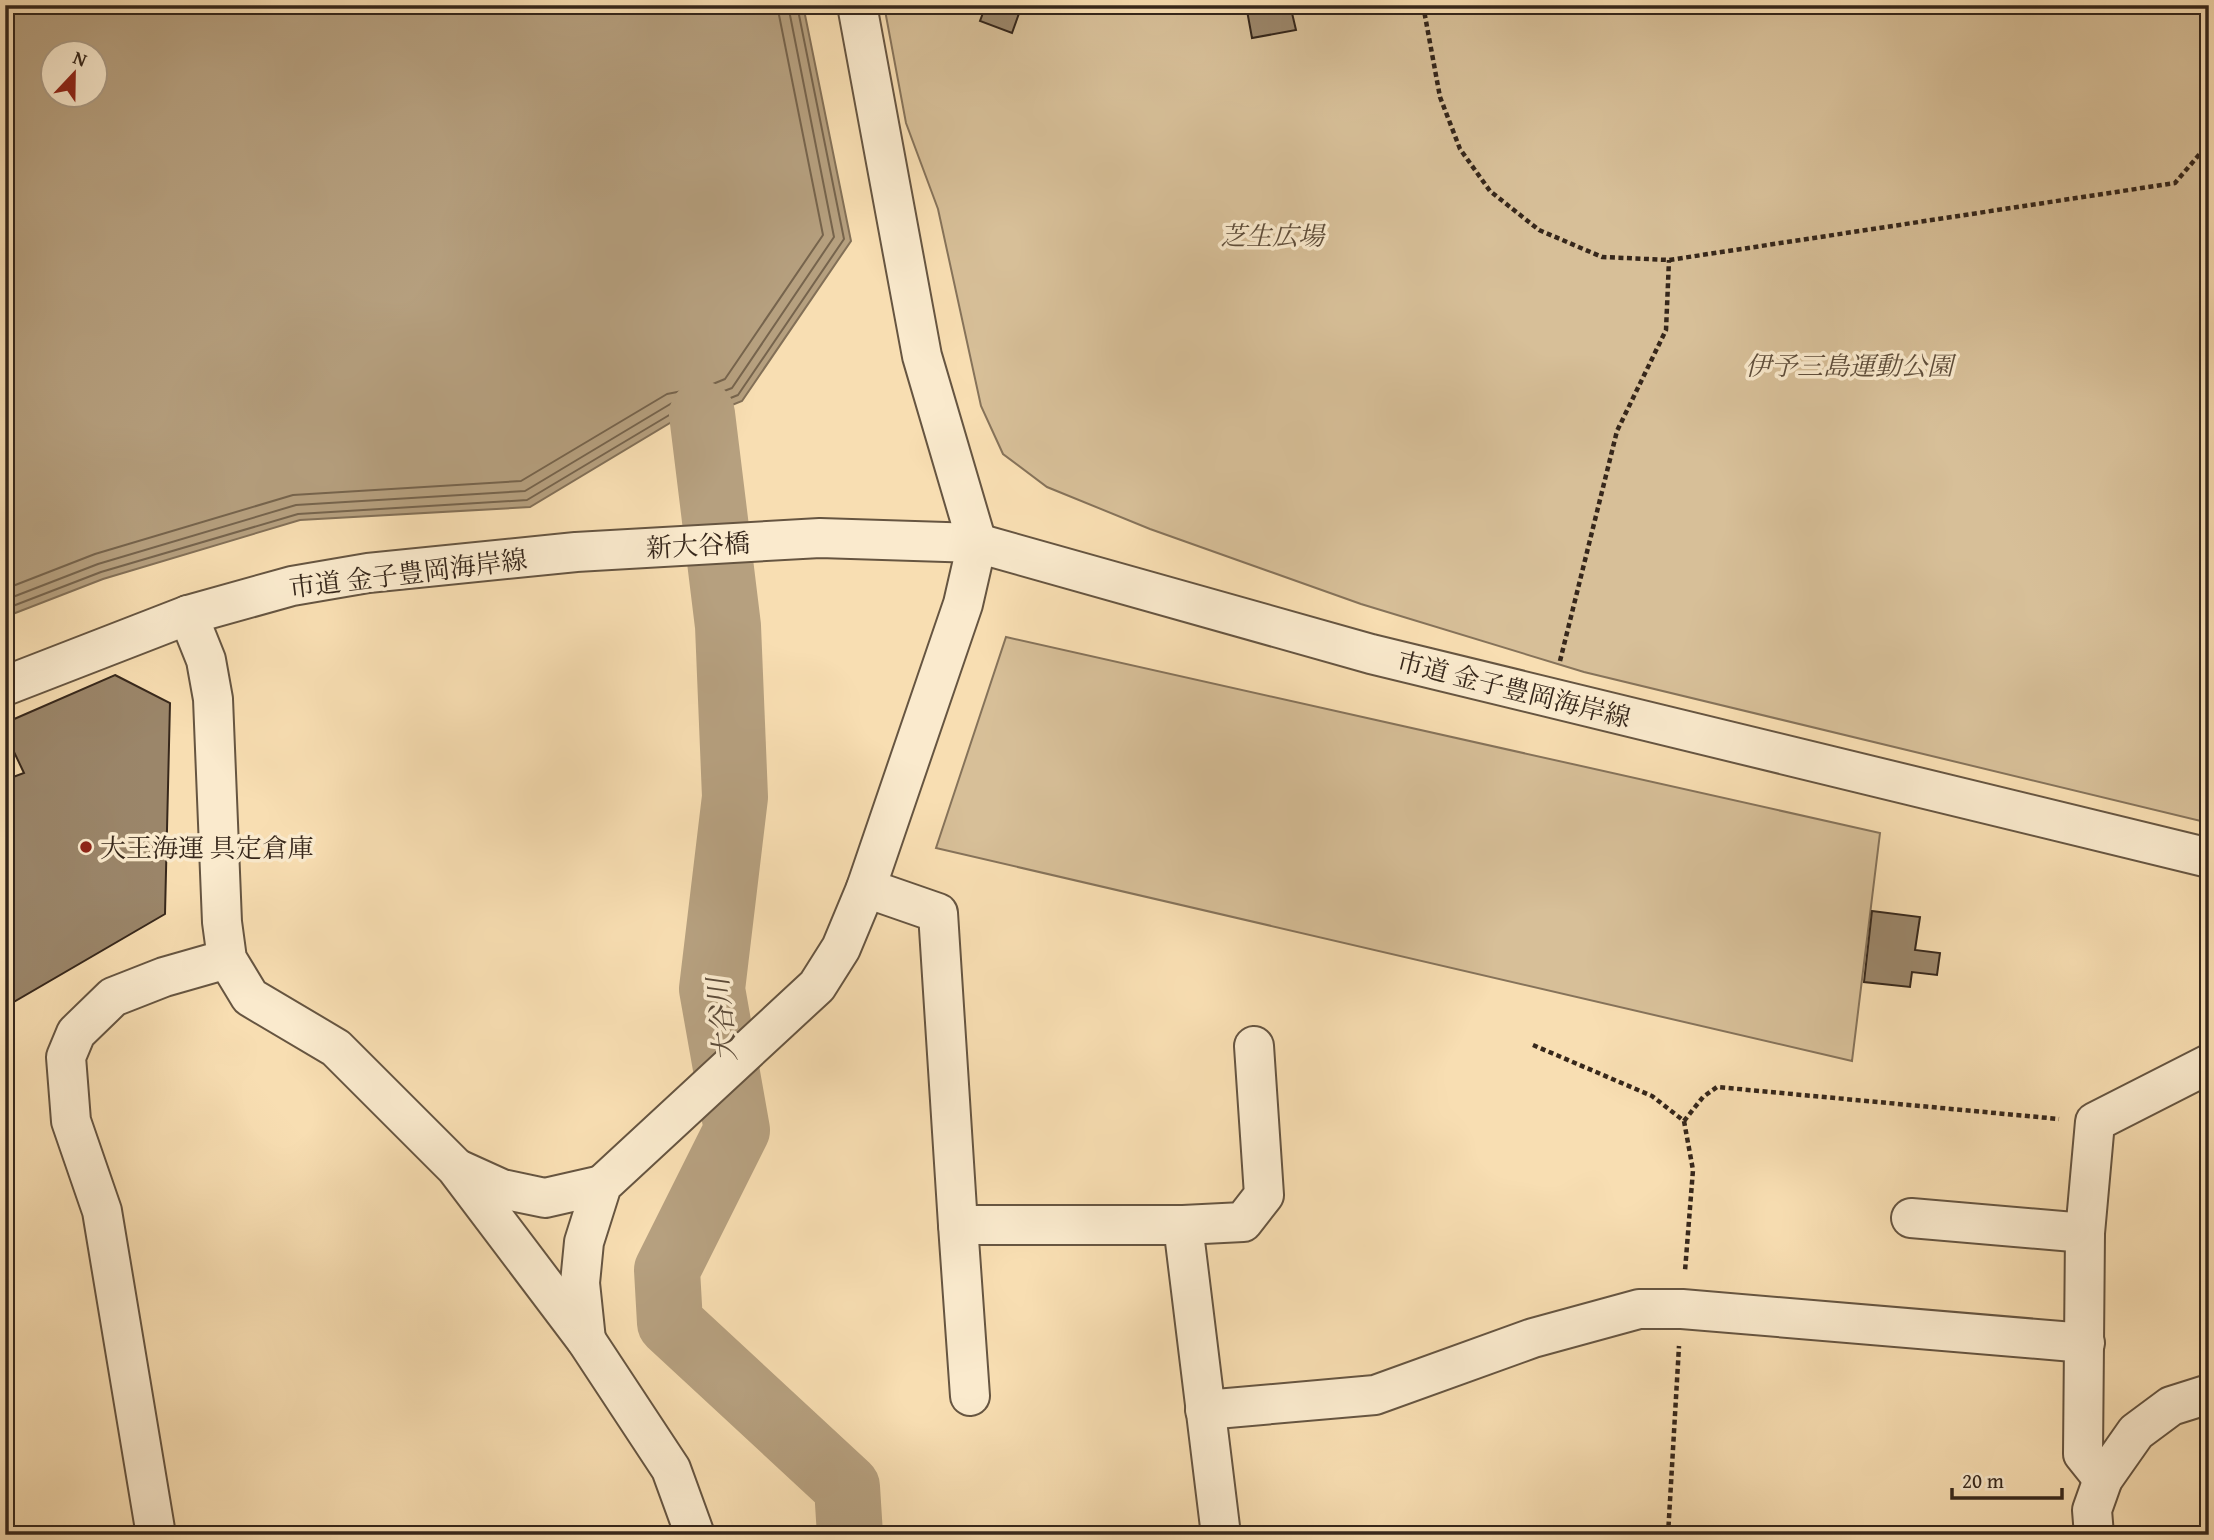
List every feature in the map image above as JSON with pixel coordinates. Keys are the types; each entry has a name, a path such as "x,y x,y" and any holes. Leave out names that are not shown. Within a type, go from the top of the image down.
{"street":[{"path":"586,1339 580,1283 584,1242 602,1185 817,986 841,948 866,888 963,604 977,542 922,356 857,5"},
{"name":"市道 金子豊岡海岸線","path":"820,538 977,542 1371,654 2209,858"},
{"name":"新大谷橋","path":"576,552 820,538"},
{"name":"市道 金子豊岡海岸線","path":"5,686 188,615 292,586 368,573 576,552"},
{"path":"188,615 206,660 213,699 222,922 227,959 250,997 337,1048 456,1168 586,1339 671,1469 695,1535"},
{"path":"866,888 938,913 970,1396"},
{"path":"156,1535 103,1210 71,1121 66,1057 76,1033 113,998 164,977 227,959"},
{"path":"958,1225 1183,1225 1243,1222 1264,1195 1254,1046"},
{"path":"2103,1479 2083,1454 2085,1233 2095,1122 2209,1064"},
{"path":"456,1168 502,1189 545,1198 602,1185"},
{"path":"1912,1218 2085,1233"},
{"path":"1183,1225 1221,1535"},
{"path":"1205,1410 1375,1395 1533,1338 1639,1309 1682,1309 2085,1343"},
{"path":"2094,1535 2092,1510 2103,1479 2136,1432 2171,1406 2209,1394"}],"path":[{"path":"1423,5 1440,97 1460,149 1490,191 1539,230 1602,257 1669,260 2175,183 2209,143"},
{"path":"1550,698 1617,431 1665,330 1669,260"},
{"path":"1533,1045 1652,1096 1684,1121 1693,1170 1668,1535"},
{"path":"1684,1121 1703,1097 1717,1087 2095,1122"}],"green space":[{"name":"伊予三島運動公園","path":"884,5 2209,5 2209,823 1584,672 1361,604 1150,529 1047,487 1003,454 981,406 938,209 906,123"},
{"path":"1006,637 1880,833 1852,1061 936,848"}],"water":[{"path":"5,5 803,5 851,241 742,401 715,412 680,417 530,507 300,520 103,579 5,617"}],"building":[{"path":"986,5 1022,5 1012,33 980,21"},
{"path":"1246,5 1332,5 1292,13 1296,30 1252,38"},
{"name":"大王海運 具定倉庫","path":"115,675 170,703 165,914 5,1007 5,780 24,773 5,733 5,723"},
{"path":"1872,911 1920,917 1915,950 1940,953 1937,975 1912,972 1910,987 1864,982"}],"waterway":[{"name":"大谷川","path":"702,414 728,626 735,797 712,989 737,1130 667,1270 670,1323 847,1487 850,1535"}],"place":[{"name":"大王海運 具定倉庫","path":"86,847"}],"park label":[{"name":"芝生広場","path":"1272,235"}]}
